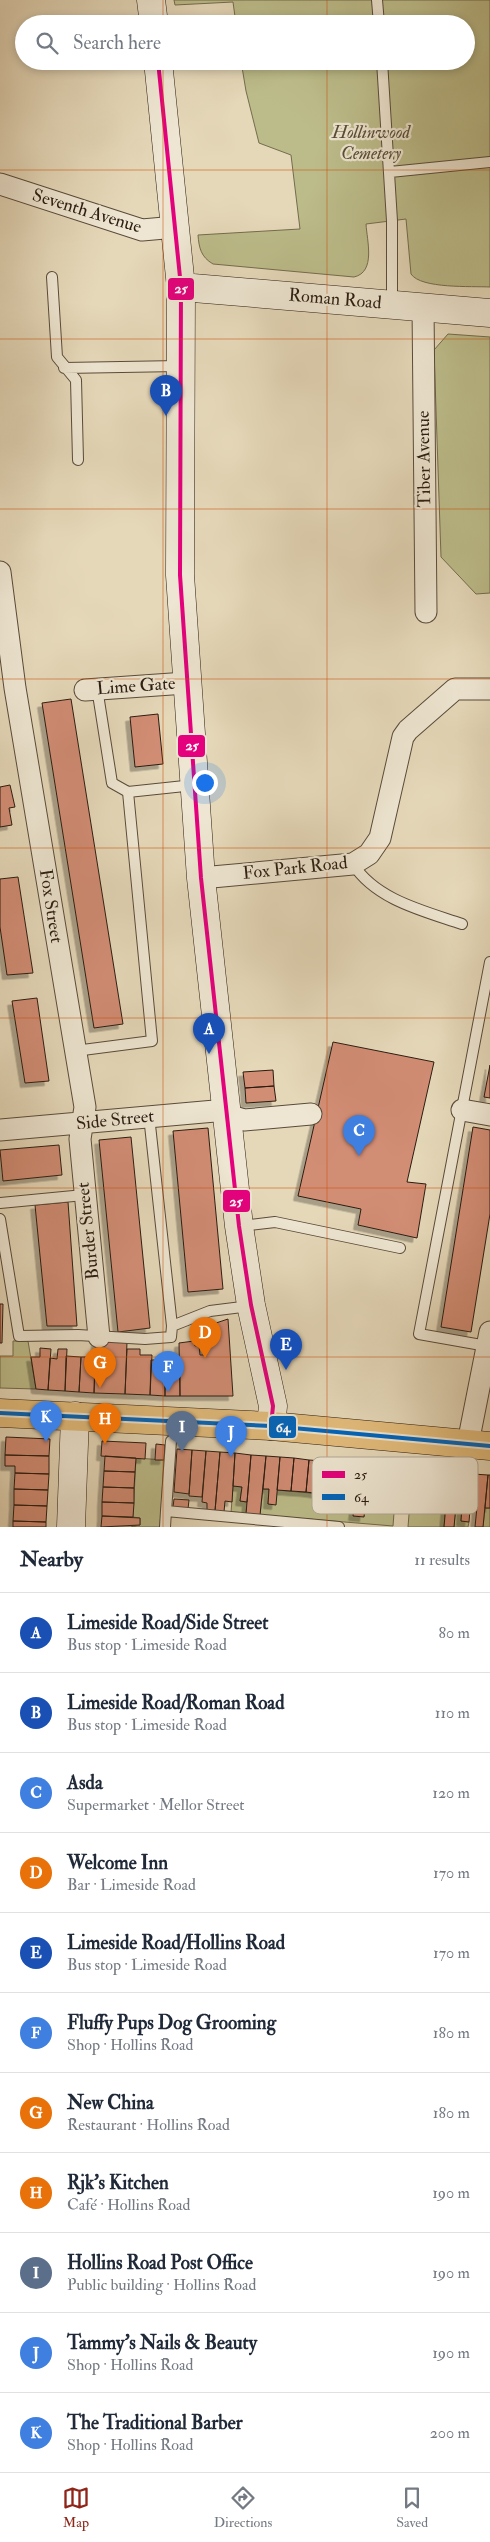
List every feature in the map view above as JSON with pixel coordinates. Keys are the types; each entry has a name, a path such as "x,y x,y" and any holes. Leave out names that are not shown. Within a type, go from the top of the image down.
{"main road":[{"path":"0,1413 271,1426 479,1445"}],"street":[{"path":"151,0 153,15"},
{"path":"159,70 176,227 180,287 178,366 180,575 201,878 239,1226 251,1306 272,1406 271,1426"},
{"name":"Seventh Avenue","path":"0,184 142,230 176,227"},
{"name":"Roman Road","path":"180,287 490,313"},
{"name":"Tiber Avenue","path":"422,306 426,612"},
{"name":"Fox Street","path":"0,572 7,690 75,1051 84,1107 82,1124"},
{"name":"Lime Gate","path":"91,689 186,683"},
{"name":"Fox Park Road","path":"201,878 353,864 369,854 380,838 402,744 408,730 455,689 490,689"},
{"path":"462,1110 490,1115"},
{"name":"Side Street","path":"0,1130 214,1111 244,1120 310,1114"},
{"name":"Burder Street","path":"82,1124 80,1138 84,1195 99,1337"},
{"path":"479,1445 488,1350"},
{"path":"71,1527 75,1416"}],"lane":[{"path":"376,0 378,15"},
{"path":"383,70 390,172 392,304"},
{"path":"390,172 490,162"},
{"path":"52,277 57,356 64,368 76,380 78,460"},
{"path":"64,368 178,366"},
{"path":"91,689 112,783 128,792 195,784"},
{"path":"75,1051 152,1041 128,792"},
{"path":"353,864 359,873 388,896 410,907 462,924"},
{"path":"488,1350 418,1334 490,962"},
{"path":"0,1219 19,1336 78,1335 145,1339 171,1337 172,1326 149,1116"},
{"path":"0,1203 84,1195"},
{"path":"239,1226 275,1222 400,1248"},
{"path":"172,1326 210,1311 251,1306"},
{"path":"165,1527 171,1440"},
{"path":"166,1511 339,1527"}],"green space":[{"name":"Hollinwood Cemetery","path":"174,0 490,0 490,287 436,284 417,279 411,274 406,219 366,224 368,263 361,274 354,277 213,264 201,252 198,235 300,229 291,155 259,143 242,70 475,70 475,15 235,15 233,2 175,5"},
{"path":"448,334 490,337 490,593 476,594 441,557 434,350"},
{"path":"13,1341 28,1341 36,1389 0,1388 0,1356 13,1356"},
{"path":"136,1458 164,1460 160,1527 132,1527 132,1525 140,1525 140,1518 133,1517"},
{"path":"233,1486 242,1487 240,1501 247,1502 246,1514 231,1513"},
{"path":"263,1489 269,1489 268,1504 277,1490 312,1493 312,1514 363,1514 364,1516 364,1514 394,1514 393,1526 260,1515"},
{"path":"485,1508 490,1508 490,1527 483,1527"},
{"path":"409,1514 445,1514 444,1527 408,1527"},
{"path":"455,1514 461,1514 461,1521 469,1522 468,1527 454,1527"}],"building":[{"path":"71,699 123,1024 94,1028 42,703"},
{"path":"158,714 163,764 135,767 130,717"},
{"path":"10,785 15,807 9,808 12,825 0,827 0,787"},
{"path":"18,877 33,973 7,975 0,927 0,879"},
{"path":"37,998 49,1081 25,1083 12,1001"},
{"path":"333,1042 434,1062 407,1182 426,1184 417,1238 358,1225 361,1209 298,1196"},
{"path":"490,1065 490,1098 484,1097"},
{"path":"273,1070 274,1086 245,1088 243,1072"},
{"path":"274,1086 276,1101 246,1103 245,1088"},
{"path":"473,1127 490,1130 490,1214 471,1332 441,1327"},
{"path":"208,1128 223,1289 188,1292 173,1131"},
{"path":"131,1137 150,1328 118,1332 99,1140"},
{"path":"59,1145 62,1175 3,1181 0,1150"},
{"path":"68,1202 77,1326 47,1326 35,1205"},
{"path":"0,1304 3,1304 2,1343 0,1343"},
{"path":"228,1319 233,1396 180,1396 179,1343 194,1341 195,1346 199,1345 200,1355 205,1355 204,1334 207,1333 207,1326"},
{"path":"96,1341 127,1342 125,1394 94,1393"},
{"path":"40,1348 51,1349 48,1390 36,1389 31,1357 40,1357"},
{"path":"58,1349 67,1349 65,1391 48,1390 50,1358 57,1359"},
{"path":"127,1349 140,1349 140,1355 152,1355 150,1395 125,1394"},
{"path":"66,1356 81,1357 79,1392 65,1391"},
{"path":"81,1357 95,1357 94,1393 79,1392"},
{"path":"151,1360 165,1360 165,1396 150,1395"},
{"path":"165,1360 180,1360 180,1396 165,1396"},
{"path":"6,1437 50,1439 49,1456 5,1455"},
{"path":"102,1441 146,1443 145,1459 101,1456"},
{"path":"156,1444 165,1445 164,1460 155,1460"},
{"path":"177,1449 192,1450 189,1494 174,1492"},
{"path":"192,1450 206,1451 202,1497 189,1496"},
{"path":"206,1451 220,1452 215,1511 207,1511 207,1503 202,1502"},
{"path":"220,1452 235,1453 232,1502 225,1501 224,1512 215,1511"},
{"path":"235,1453 251,1455 247,1502 240,1501 242,1487 233,1486"},
{"path":"5,1455 49,1456 49,1474 15,1473 15,1466 5,1466"},
{"path":"251,1455 266,1456 260,1515 246,1514"},
{"path":"105,1456 136,1458 135,1472 104,1471"},
{"path":"266,1456 280,1457 276,1505 268,1504 269,1489 263,1489"},
{"path":"280,1457 294,1458 291,1491 277,1490"},
{"path":"294,1458 309,1460 306,1492 291,1491"},
{"path":"309,1460 312,1460 312,1493 306,1492"},
{"path":"104,1471 135,1472 134,1488 103,1487"},
{"path":"15,1473 49,1474 48,1490 14,1489"},
{"path":"478,1474 488,1475 483,1527 475,1527 476,1514 478,1514"},
{"path":"488,1475 490,1475 490,1508 485,1508"},
{"path":"103,1487 134,1488 134,1503 102,1502"},
{"path":"14,1489 48,1490 47,1506 14,1505"},
{"path":"174,1499 189,1500 188,1509 173,1507"},
{"path":"102,1502 134,1503 133,1517 102,1516"},
{"path":"14,1505 47,1506 46,1522 13,1521"},
{"path":"353,1514 364,1514 364,1517 353,1516"},
{"path":"445,1514 455,1514 454,1527 444,1527"},
{"path":"461,1514 470,1514 469,1522 461,1521"},
{"path":"102,1516 140,1518 140,1525 101,1527"},
{"path":"13,1521 46,1522 46,1527 13,1527"}],"transit line":[{"name":"25","path":"159,70 181,287 180,575 201,878 239,1226 251,1305 273,1406 271,1426"},
{"name":"64","path":"0,1413 271,1426 490,1446"}],"place":[{"name":"Limeside Road/Roman Road","path":"166,416"},
{"name":"Limeside Road/Side Street","path":"209,1054"},
{"name":"Asda","path":"359,1156"},
{"name":"Welcome Inn","path":"205,1358"},
{"name":"Limeside Road/Hollins Road","path":"286,1370"},
{"name":"New China","path":"100,1388"},
{"name":"Fluffy Pups Dog Grooming","path":"168,1392"},
{"name":"The Traditional Barber","path":"46,1442"},
{"name":"Rjk's Kitchen","path":"105,1444"},
{"name":"Hollins Road Post Office","path":"182,1452"},
{"name":"Tammy's Nails & Beauty","path":"231,1457"}]}
